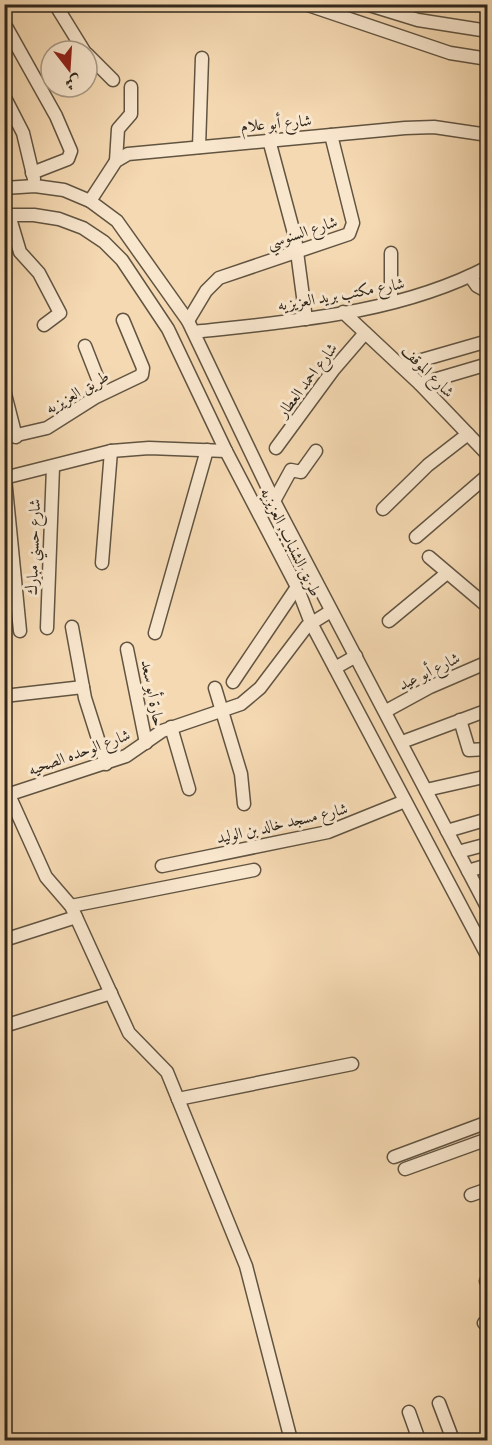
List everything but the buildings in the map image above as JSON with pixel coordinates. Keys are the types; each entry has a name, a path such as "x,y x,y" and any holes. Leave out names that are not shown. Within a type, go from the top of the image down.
{"street":[{"path":"55,4 77,39"},
{"path":"305,4 450,52 488,59"},
{"path":"357,22 365,4 418,20 488,31"},
{"path":"4,23 56,116 71,151 68,159 32,173"},
{"path":"199,147 202,58"},
{"path":"99,66 113,80"},
{"path":"90,201 116,161 118,129 131,114 131,87"},
{"path":"4,96 23,133 35,186"},
{"name":"شارع أبو علام","path":"116,161 128,154 434,127 488,135"},
{"name":"شارع السنوسي","path":"191,326 206,291 219,278 344,236 352,229 331,135"},
{"path":"269,140 298,251 306,319"},
{"name":"طريق الشنباب, العزيزيه","path":"4,188 35,186 64,190 90,201 117,220 191,326 274,501 310,565 331,610 488,909"},
{"path":"7,215 20,252 39,273 60,313 44,325"},
{"name":"طريق الشنباب, العزيزيه","path":"7,215 42,216 83,228 104,242 122,260 168,329 226,451 297,587 311,622 488,957"},
{"path":"391,253 391,302"},
{"name":"شارع مكتب بريد العزيزيه","path":"191,326 306,319 343,312 445,288 488,267"},
{"path":"470,276 477,285 488,292"},
{"name":"شارع الموقف","path":"343,312 420,384 488,455"},
{"name":"طريق العزيزيه","path":"10,438 63,420 103,392 139,378 144,372 123,320"},
{"name":"شارع احمد العطار","path":"276,448 365,333"},
{"path":"400,366 488,341"},
{"path":"85,346 103,392"},
{"path":"420,384 488,364"},
{"path":"4,390 10,438"},
{"path":"383,509 428,465 468,435"},
{"path":"20,632 5,478 111,451 149,448 226,451"},
{"path":"155,633 207,450"},
{"path":"102,563 111,451"},
{"path":"274,501 291,469 300,472 316,451"},
{"name":"شارع حسني مبارك","path":"47,628 52,467"},
{"path":"416,537 488,475"},
{"path":"429,557 488,607"},
{"path":"389,621 447,573"},
{"path":"233,682 297,587"},
{"name":"شارع الوحده الصحيه","path":"7,795 106,764 134,752 171,727 252,697 311,622 331,610"},
{"path":"72,627 82,687 106,764"},
{"name":"حارة أبو سعد","path":"127,649 146,743"},
{"path":"335,668 356,656"},
{"name":"شارع أبو عيد","path":"386,711 430,687 488,662"},
{"path":"4,696 82,687"},
{"path":"215,688 241,774 244,804"},
{"path":"402,742 488,710"},
{"path":"460,720 469,750 488,749"},
{"path":"171,727 189,789"},
{"path":"426,790 488,776"},
{"path":"7,795 46,877 73,911 129,1033 162,1064 178,1099 246,1266 291,1440"},
{"name":"شارع مسجد خالد بن الوليد","path":"162,866 328,832 405,801"},
{"path":"447,831 488,819"},
{"path":"458,852 488,844"},
{"path":"468,871 488,865"},
{"path":"4,940 73,911 254,870"},
{"path":"4,960 4,1022"},
{"path":"4,1026 111,993"},
{"path":"178,1099 352,1064"},
{"path":"394,1157 488,1122"},
{"path":"405,1169 488,1138"},
{"path":"471,1195 488,1189"},
{"path":"439,1403 453,1440"},
{"path":"410,1412 419,1440"}]}
